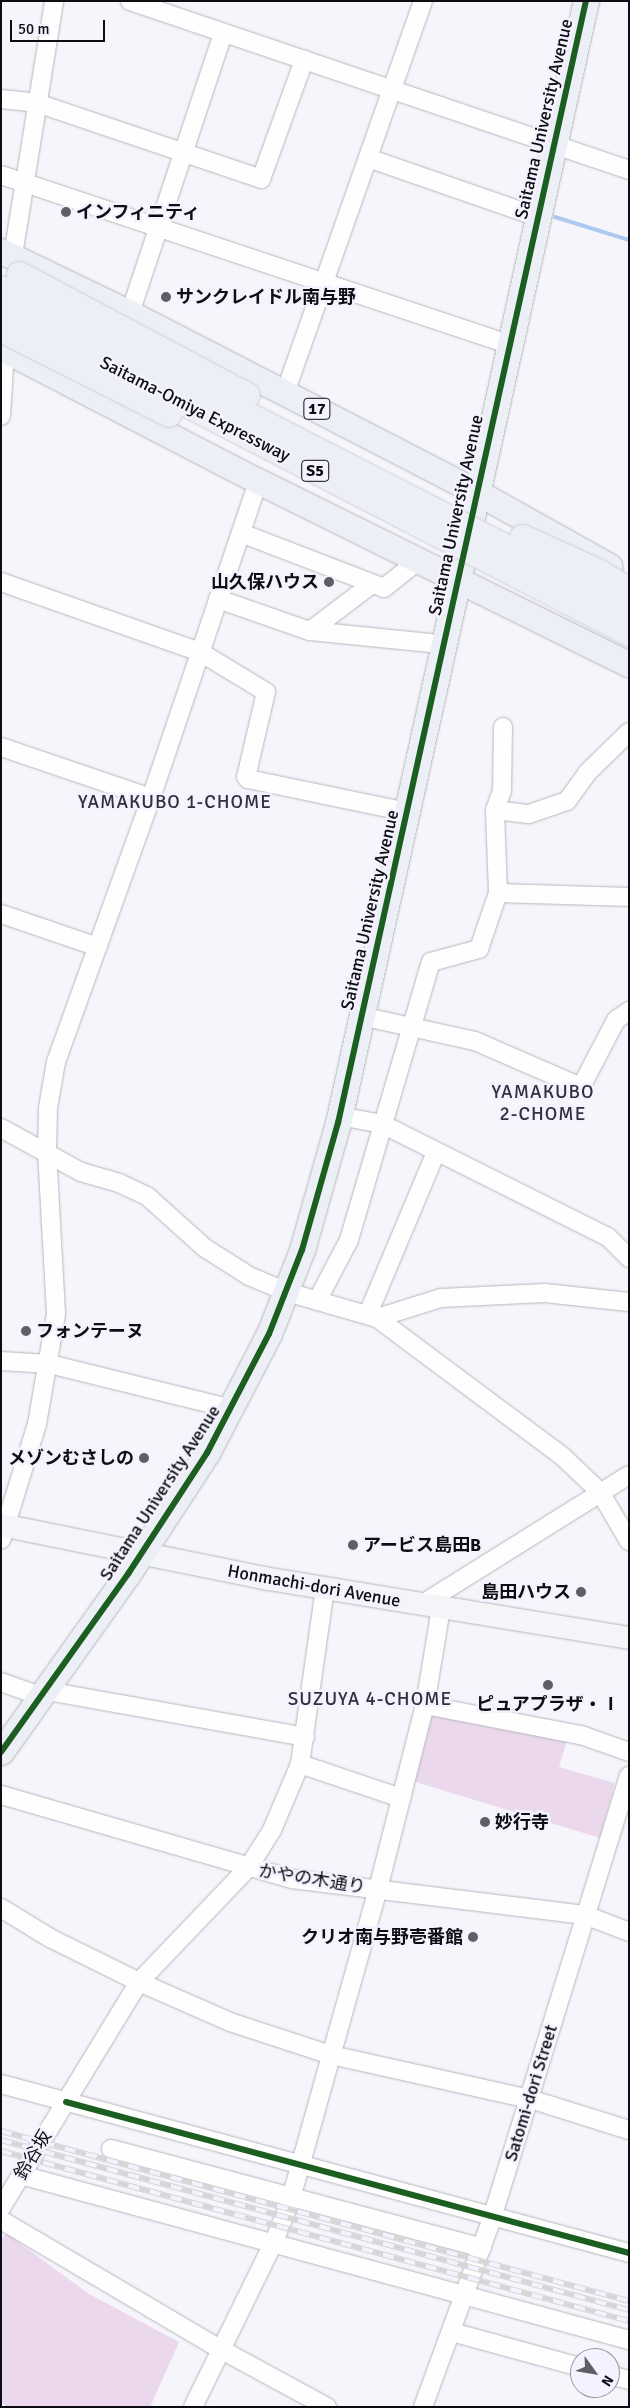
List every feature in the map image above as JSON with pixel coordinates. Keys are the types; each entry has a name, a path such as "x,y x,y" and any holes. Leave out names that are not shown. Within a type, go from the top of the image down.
{"highway":[{"name":"Saitama University Avenue","path":"1,1752 45,1694 182,1494 232,1409 287,1292 339,1116 407,812 475,491 586,1"},
{"name":"17","path":"6,270 130,313 475,491 629,577"},
{"name":"17","path":"1,309 428,518 157,373 6,270"},
{"path":"6,270 448,503 599,572 629,590"},
{"name":"Saitama-Omiya Expressway","path":"6,270 629,610"},
{"name":"Saitama-Omiya Expressway","path":"1,309 629,633"},
{"path":"2,342 258,482 629,664"},
{"path":"2,342 463,565 629,643"},
{"path":"629,618 495,553 629,629"}],"main road":[{"name":"Honmachi-dori Avenue","path":"2,1531 325,1589 629,1638"}],"street":[{"path":"6,270 25,181 54,1"},
{"path":"130,1 629,170"},
{"path":"285,393 423,1"},
{"path":"130,313 223,33"},
{"path":"1,99 37,103 261,179 304,60"},
{"path":"368,158 537,217"},
{"path":"1,175 25,181 508,344"},
{"path":"1,416 2,342"},
{"path":"2,1531 37,1424 49,1364 56,1314 47,1152 48,1108 56,1062 150,798 258,482"},
{"path":"241,532 384,588 419,560"},
{"path":"1,582 200,652 268,695 246,777 248,780 407,812"},
{"path":"310,631 372,584"},
{"path":"218,598 310,631 430,643"},
{"path":"317,1301 348,1240 431,962 479,949 498,893 495,810 502,791 503,727"},
{"path":"495,810 529,814 567,801 587,773 629,732"},
{"path":"1,747 150,798"},
{"path":"498,893 629,897"},
{"path":"1,914 98,947"},
{"path":"361,1016 475,1041 581,1088 616,1020 629,1011"},
{"path":"339,1116 382,1124 608,1237 629,1258"},
{"path":"1,1128 81,1172 119,1183 147,1196 230,1266 287,1292 372,1316 562,1456 600,1492 629,1540"},
{"path":"372,1316 436,1152"},
{"path":"372,1316 441,1298 545,1293 629,1302"},
{"path":"1,1361 49,1364 232,1409"},
{"path":"193,2407 273,2244 291,2198 378,1889 425,1705 431,1606 600,1492 629,1476"},
{"name":"鈴谷坂","path":"1,2208 139,1982 248,1868 288,1798 300,1764 305,1737 325,1589"},
{"path":"1,1682 45,1694 305,1737"},
{"path":"425,1705 584,1736 629,1752"},
{"path":"300,1764 401,1798"},
{"name":"Satomi-dori Street","path":"423,2407 452,2332 492,2218 629,1776"},
{"name":"かやの木通り","path":"1,1795 248,1868 292,1879 586,1915 629,1932"},
{"path":"1,1908 50,1938 139,1982 230,2022 331,2055 530,2099 629,2130"},
{"path":"1,2084 629,2254"},
{"path":"112,2149 482,2248"},
{"path":"21,2174 629,2340"},
{"path":"1,2220 220,2349 327,2407"},
{"path":"452,2332 570,2364"}],"shaded area":[{"path":"425,1711 568,1737 559,1767 615,1783 600,1838 409,1780"},
{"path":"6,2233 89,2294 179,2342 150,2407 7,2407 1,2402 1,2240"}],"waterway":[{"path":"555,217 629,240"}],"railway":[{"path":"1,2131 629,2301"},
{"path":"1,2140 629,2310"},
{"path":"1,2151 629,2321"}],"cycle path":[{"path":"1,1752 128,1574 207,1453 269,1334 302,1250 338,1123 586,1"},
{"path":"66,2102 629,2253"}],"place":[{"name":"インフィニティ","path":"66,212"},
{"name":"サンクレイドル南与野","path":"166,297"},
{"name":"山久保ハウス","path":"329,582"},
{"name":"フォンテーヌ","path":"26,1331"},
{"name":"メゾンむさしの","path":"144,1458"},
{"name":"アービス島田B","path":"353,1545"},
{"name":"島田ハウス","path":"581,1592"},
{"name":"ピュアプラザ・Ⅰ","path":"548,1685"},
{"name":"妙行寺","path":"485,1822"},
{"name":"クリオ南与野壱番館","path":"473,1937"}],"district":[{"name":"YAMAKUBO 1-CHOME","path":"175,803"},
{"name":"YAMAKUBO 2-CHOME","path":"543,1104"},
{"name":"SUZUYA 4-CHOME","path":"370,1700"}]}
